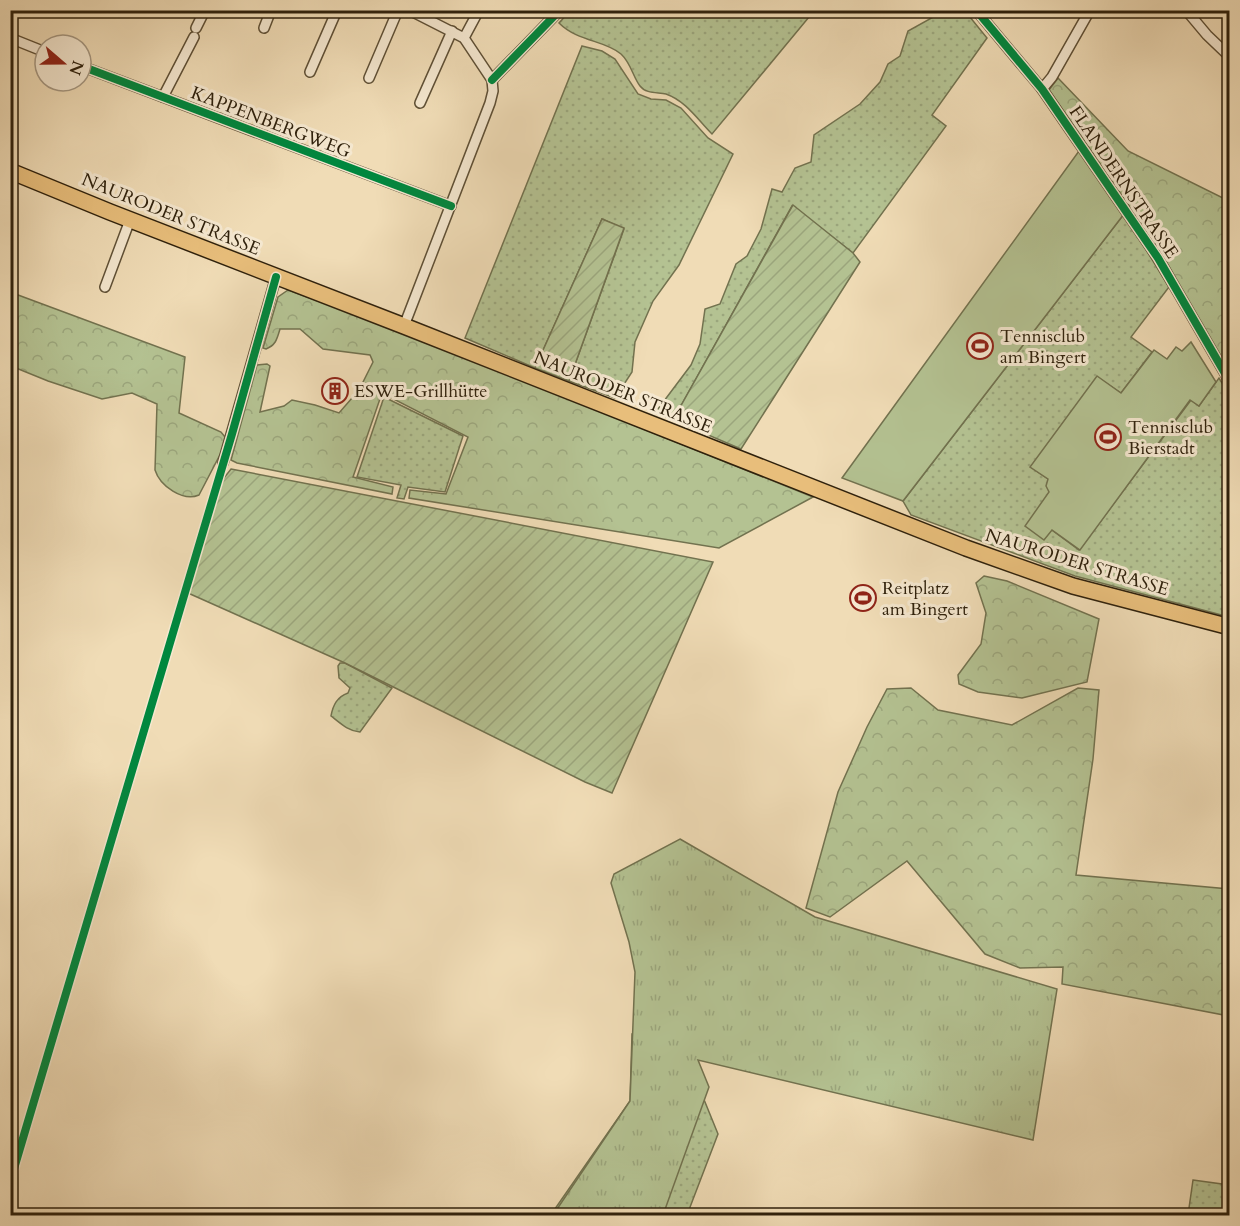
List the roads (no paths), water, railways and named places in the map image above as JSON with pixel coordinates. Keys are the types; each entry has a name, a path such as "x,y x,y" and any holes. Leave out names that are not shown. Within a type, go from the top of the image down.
{"main road":[{"name":"NAURODER STRASSE","path":"10,171 1010,564 1114,597 1230,627"}],"street":[{"name":"KAPPENBERGWEG","path":"163,97 205,10"},
{"path":"264,28 271,10"},
{"path":"310,72 337,10"},
{"path":"369,78 399,10"},
{"path":"405,326 493,91 492,80 464,38 409,10"},
{"path":"464,38 478,10"},
{"path":"492,80 560,10"},
{"name":"FLANDERNSTRASSE","path":"976,10 1042,89 1158,258 1230,382"},
{"path":"1042,89 1052,77 1090,10"},
{"path":"1186,10 1230,57"},
{"path":"420,103 452,31"},
{"path":"10,39 33,48"},
{"name":"KAPPENBERGWEG","path":"93,71 451,206"},
{"path":"105,287 130,220"},
{"path":"223,464 276,277"}],"place":[{"name":"Tennisclub am Bingert","path":"980,346"},
{"name":"ESWE-Grillhütte","path":"335,391"},
{"name":"Tennisclub Bierstadt","path":"1108,437"},
{"name":"Reitplatz am Bingert","path":"863,598"}]}
